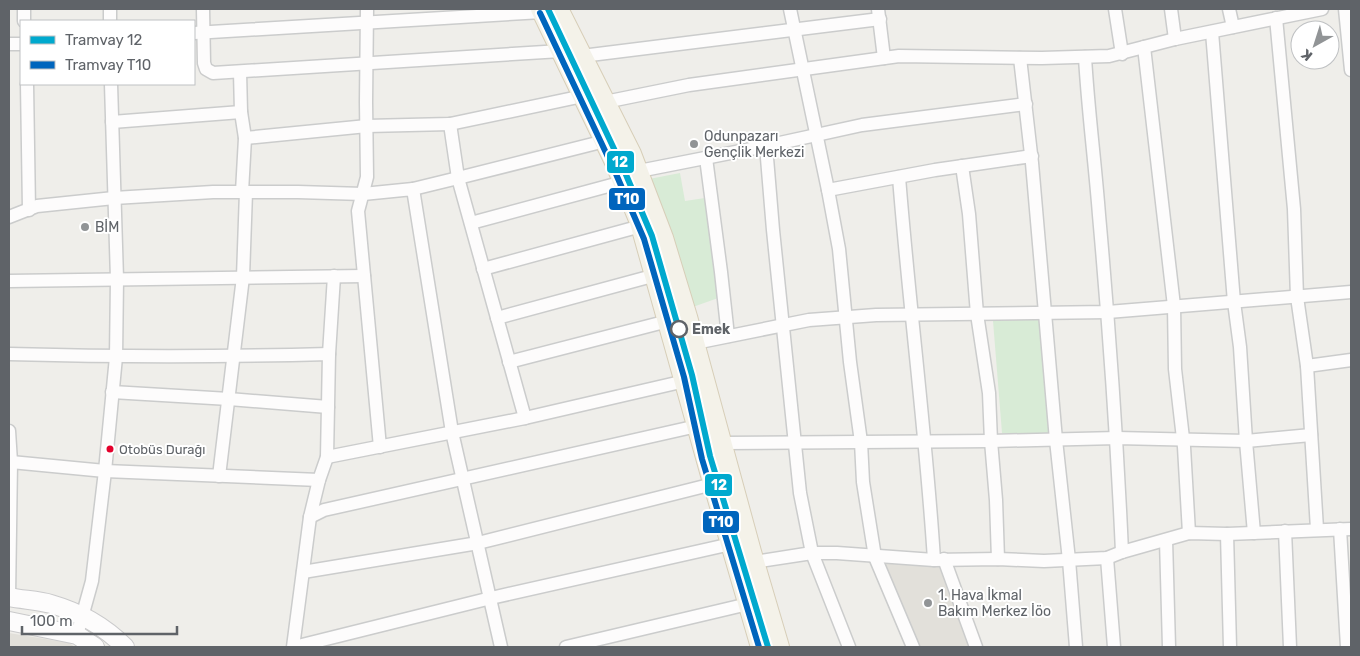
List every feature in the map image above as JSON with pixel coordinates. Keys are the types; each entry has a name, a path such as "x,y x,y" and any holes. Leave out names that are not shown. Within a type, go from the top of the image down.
{"main road":[{"path":"547,10 561,51 605,141 631,176 641,226 761,647"},
{"path":"547,10 582,56 605,102 631,176 663,238 695,343 754,562 780,647"},
{"path":"9,597 51,604 83,617 113,635 125,647"},
{"path":"9,621 77,635 95,647"}],"street":[{"path":"202,9 199,32 206,69 213,73 366,65 561,51"},
{"path":"367,9 367,177 358,211 380,447"},
{"path":"790,9 839,249 861,442 863,482 876,557 913,647"},
{"path":"1115,9 1122,54"},
{"path":"1171,9 1175,39"},
{"path":"1229,9 1233,27"},
{"path":"605,102 690,85 899,56 1020,58 1109,56 1283,14 1322,9"},
{"path":"1345,9 1351,70"},
{"path":"199,32 367,24 547,10"},
{"path":"582,56 794,30 879,14 884,58"},
{"path":"1283,14 1297,297 1307,366 1317,529"},
{"path":"1212,32 1234,302 1240,347 1254,533"},
{"path":"1144,48 1174,306 1175,369 1184,440 1189,533"},
{"path":"1084,57 1108,312 1117,438 1122,552"},
{"path":"1020,58 1032,156 1076,647"},
{"path":"219,476 243,277 245,138 241,112 240,72"},
{"path":"27,85 29,210"},
{"path":"77,635 92,581 116,356 117,279 111,85"},
{"path":"245,138 367,126 450,124 583,96"},
{"path":"471,223 631,176 817,134 862,125 1026,104"},
{"path":"112,122 241,112"},
{"path":"450,124 458,178 524,418"},
{"path":"9,217 37,206 114,198 213,192 363,194 413,189 605,141"},
{"path":"766,146 800,493 812,553 849,647"},
{"path":"828,190 962,166 1032,156"},
{"path":"706,158 728,336"},
{"path":"962,166 969,214 977,314 989,393 998,559"},
{"path":"899,177 925,442 939,560 976,647"},
{"path":"413,189 452,432 501,647"},
{"path":"483,269 641,226"},
{"path":"497,318 656,275"},
{"path":"334,276 329,354 327,457 310,517 293,647 491,598 731,544"},
{"path":"9,281 364,276"},
{"path":"695,343 809,320 846,317 1108,312 1351,292"},
{"path":"509,362 668,321"},
{"path":"9,354 234,356 329,354"},
{"path":"1307,366 1351,360"},
{"path":"327,457 524,418 685,381"},
{"path":"112,392 229,398 328,407"},
{"path":"310,517 324,510 697,426"},
{"path":"9,431 11,462 9,597"},
{"path":"723,443 925,442 1117,438 1246,441 1311,435"},
{"path":"11,462 105,471 319,480"},
{"path":"303,572 478,543 713,484"},
{"path":"754,562 812,553 939,560 1069,560 1107,558 1189,533 1227,534 1346,529 1347,647"},
{"path":"1285,532 1290,647"},
{"path":"1227,534 1230,647"},
{"path":"1166,540 1169,647"},
{"path":"1107,558 1114,647"},
{"path":"566,647 748,604"}],"shaded area":[{"name":"1. Hava İkmal Bakım Merkez İöo","path":"875,557 944,559 980,647 913,647"},
{"path":"9,633 69,643 75,647 9,647"}],"green space":[{"path":"680,173 685,201 705,198 721,297 690,308 649,179"},
{"path":"1044,319 1052,434 1002,433 993,321"}],"tram line":[{"name":"12","path":"548,9 624,170 652,236 692,375 710,456 768,647"},
{"name":"T10","path":"540,13 616,174 644,239 684,377 702,459 759,647"}],"place":[{"name":"Odunpazarı Gençlik Merkezi","path":"694,144"},
{"name":"BİM","path":"85,227"},
{"name":"Emek","path":"679,329"},
{"name":"Otobüs Durağı","path":"110,449"},
{"name":"1. Hava İkmal Bakım Merkez İöo","path":"928,603"}]}
